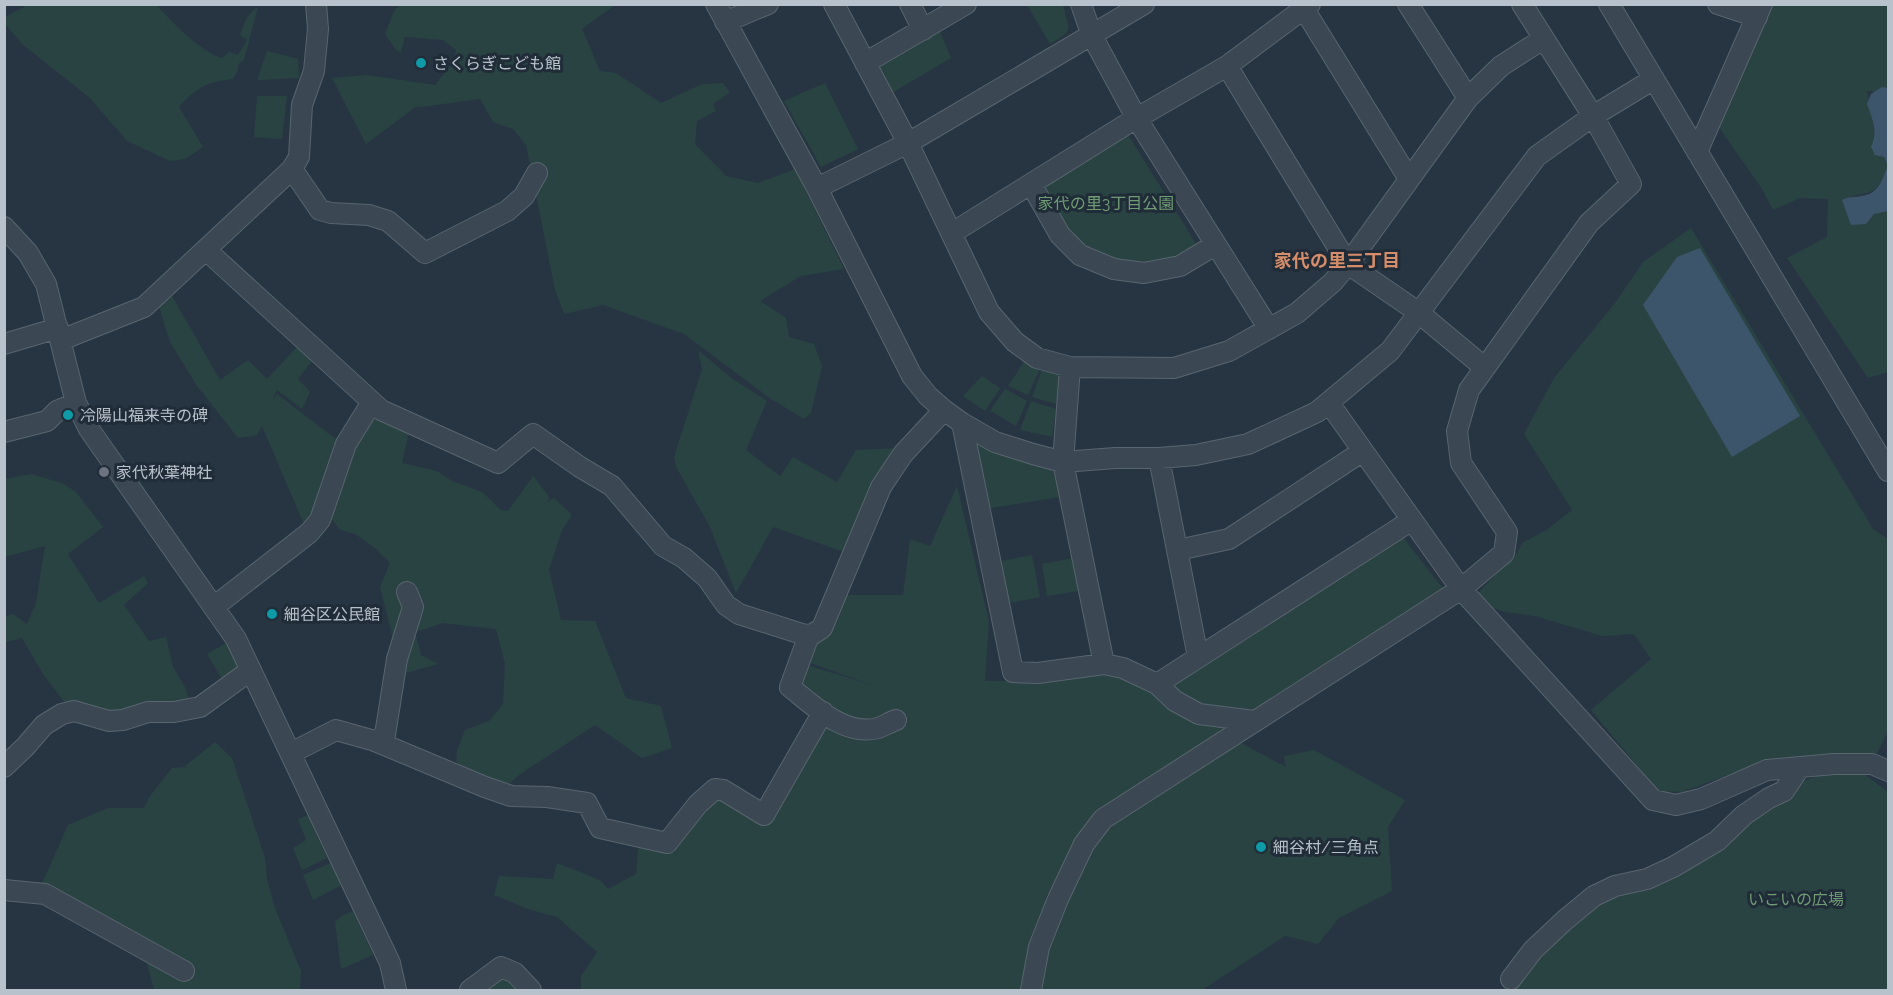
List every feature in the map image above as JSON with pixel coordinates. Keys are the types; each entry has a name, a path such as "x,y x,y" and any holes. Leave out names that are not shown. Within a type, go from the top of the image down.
{"street":[{"path":"4,344 59,334 144,308 292,169 299,157 302,105 314,71 318,29 316,4"},
{"path":"716,4 817,188 912,376 928,396 962,423 994,441 1063,462 1196,455 1248,444 1292,424 1329,403 1390,351 1537,156 1593,116 1654,80"},
{"path":"725,22 768,4"},
{"path":"834,4 908,143 989,312 1014,342 1037,358 1070,367 1174,368 1228,351 1297,313 1333,282 1348,264 1468,98 1501,66 1543,39"},
{"path":"910,4 923,30"},
{"path":"865,63 966,4"},
{"path":"1081,4 1092,36 1137,118 1269,329"},
{"path":"817,188 908,143 1144,4"},
{"path":"1408,4 1468,98"},
{"path":"1031,990 1039,947 1058,899 1084,844 1104,819 1254,720 1461,589 1504,553 1506,532 1461,463 1457,431 1469,390 1589,223 1631,184 1593,116 1522,4"},
{"path":"1609,4 1888,471"},
{"path":"1697,152 1759,11 1718,4"},
{"path":"952,233 1137,118 1227,66 1307,7 1408,179"},
{"path":"1227,66 1348,264 1418,312 1485,368"},
{"path":"292,169 320,210 331,213 369,215 388,221 425,253 507,211 524,196 537,173"},
{"path":"1031,184 1060,235 1080,255 1114,269 1144,273 1180,266 1215,245"},
{"path":"4,227 28,253 41,273 48,290 76,403 102,449 236,639 390,963 396,990"},
{"path":"206,250 381,410 498,463 532,434 612,486 663,546 684,558 707,578 726,605 739,614 808,635 822,628 881,487 903,454 944,410"},
{"path":"1070,367 1063,462 1104,664"},
{"path":"214,606 309,533 320,520 346,444 372,402"},
{"path":"4,432 47,421 57,411 76,403"},
{"path":"1329,403 1461,589 1653,800 1676,805 1701,800 1767,770 1834,764 1872,764 1888,771"},
{"path":"962,423 1013,672 1038,673 1104,664 1123,668 1157,684 1174,701 1199,714 1254,720"},
{"path":"1178,550 1229,539 1363,451"},
{"path":"1159,458 1198,657"},
{"path":"1157,684 1412,520"},
{"path":"375,741 385,735 397,660 413,607 407,592"},
{"path":"808,635 790,687 840,723 860,728 877,728 896,720"},
{"path":"4,767 44,725 62,714 74,711 106,721 148,712 174,712 200,707 251,670"},
{"path":"291,753 336,730 375,741 512,796 587,803 600,828 667,843 698,804 715,789 723,790 764,815 823,712"},
{"path":"1511,979 1533,950 1594,896 1615,886 1647,879 1673,867 1717,841 1744,815 1784,791 1800,767"},
{"path":"4,890 45,894 184,971"},
{"path":"470,990 501,967 515,973 531,990"}],"green space":[{"path":"24,5 157,5 195,43 222,58 229,52 238,55 247,40 240,35 245,23 249,15 258,7 244,60 239,63 233,79 203,87 179,107 203,147 185,159 170,161 127,141 90,98 22,44 6,25 5,17"},
{"path":"400,5 615,5 582,29 600,71 616,73 661,103 702,84 723,83 730,92 713,104 716,111 697,121 695,144 726,176 758,183 795,169 844,269 801,276 760,301 786,318 789,337 814,344 822,366 811,413 804,419 771,399 684,334 603,305 564,314 555,290 526,145 513,129 493,122 480,99 417,106 366,144 332,78 367,75 435,85 454,61 456,50 443,40 405,37 401,52 396,50 385,34 394,11"},
{"path":"1027,5 1063,5 1068,25 1067,32 1050,44"},
{"path":"1768,5 1888,5 1888,94 1867,91 1875,124 1873,143 1875,154 1884,157 1888,165 1876,188 1844,200 1888,212 1888,372 1868,378 1787,258 1827,237 1828,199 1800,198 1773,210 1762,189 1718,126 1729,105"},
{"path":"939,29 951,58 890,94 877,72 881,64"},
{"path":"267,51 298,59 299,78 257,80"},
{"path":"825,83 858,149 821,167 784,101"},
{"path":"257,96 287,96 282,139 254,137"},
{"name":"家代の里3丁目公園","path":"1123,127 1200,250 1144,271 1082,256 1031,184"},
{"path":"1691,228 1873,529 1888,539 1888,731 1876,755 1802,756 1765,761 1682,792 1658,791 1591,710 1651,659 1634,634 1602,636 1535,616 1505,612 1488,606 1477,594 1517,553 1522,543 1548,529 1572,510 1524,434 1554,378 1615,303 1643,262"},
{"path":"168,289 220,380 248,360 267,379 298,346 314,358 298,379 310,392 302,409 277,390 272,402 277,394 337,440 330,471 312,522 303,522 262,426 257,435 238,438 197,386 170,342 157,300"},
{"path":"698,350 730,377 767,401 746,450 780,476 793,457 837,482 856,450 901,448 847,553 773,527 736,593 709,525 676,467 674,457 702,369"},
{"path":"1025,360 1040,369 1028,395 1008,386"},
{"path":"1042,369 1060,376 1056,404 1032,397"},
{"path":"982,376 1000,388 985,411 963,396"},
{"path":"1005,389 1027,401 1016,426 990,411"},
{"path":"1031,401 1056,409 1052,437 1020,430"},
{"path":"372,412 410,427 402,463 437,471 452,481 482,492 501,510 508,511 533,476 550,498 547,502 554,498 572,515 562,530 549,570 561,620 595,621 626,698 661,706 672,748 642,758 595,725 519,775 501,791 456,773 457,751 465,730 489,721 503,704 505,664 496,629 443,623 415,632 421,655 438,664 402,674 380,587 390,563 375,548 355,534 339,529 329,515 348,447"},
{"path":"976,441 1052,468 1061,497 984,509"},
{"path":"31,474 62,483 76,492 103,527 68,554 99,603 144,576 148,583 124,605 149,641 166,637 173,667 185,687 191,707 141,714 72,712 43,674 22,638 5,642 4,617 13,614 27,624 36,603 45,546 4,557 5,479"},
{"path":"957,486 989,621 985,681 1016,681 1104,664 1163,680 1397,530 1445,591 1240,730 1239,742 1286,767 1284,756 1314,750 1405,800 1388,827 1392,891 1339,918 1318,944 1285,936 1202,990 581,990 581,976 597,952 557,917 528,909 494,895 499,876 553,879 557,863 600,880 608,889 636,874 639,837 667,847 678,857 667,843 713,788 763,815 821,715 795,686 804,664 872,685 802,660 842,595 903,595 910,539 930,546","holes":["1119,807 1067,880 1045,899 1055,880"]},
{"path":"1032,555 1040,597 1005,604 996,562"},
{"path":"1073,558 1079,591 1047,596 1042,564"},
{"path":"228,642 243,666 222,679 207,654"},
{"path":"215,742 232,758 265,858 267,879 275,908 301,971 300,990 154,990 143,948 40,888 68,825 108,808 144,808 150,796 172,768 184,767 187,770 185,766"},
{"name":"いこいの広場","path":"1851,764 1888,792 1888,990 1502,990 1571,920 1787,787"},
{"path":"308,815 327,858 302,870 293,848 306,840 298,819"},
{"path":"331,863 342,885 313,900 303,875"},
{"path":"353,911 373,955 341,969 335,922 343,915"},
{"path":"501,967 529,990 467,990"}],"water":[{"path":"1882,87 1888,88 1888,165 1884,157 1875,155 1871,147 1874,131 1873,120 1867,104 1871,94"},
{"path":"1888,165 1888,211 1874,214 1866,224 1851,225 1842,200 1867,195 1876,189"},
{"path":"1700,248 1800,416 1732,457 1643,305 1677,257"}],"place":[{"name":"さくらぎこども館","path":"421,63"},
{"name":"冷陽山福来寺の碑","path":"68,415"},
{"name":"家代秋葉神社","path":"104,472"},
{"name":"細谷区公民館","path":"272,614"},
{"name":"細谷村/三角点","path":"1261,847"}],"district":[{"name":"家代の里三丁目","path":"1337,261"}]}
